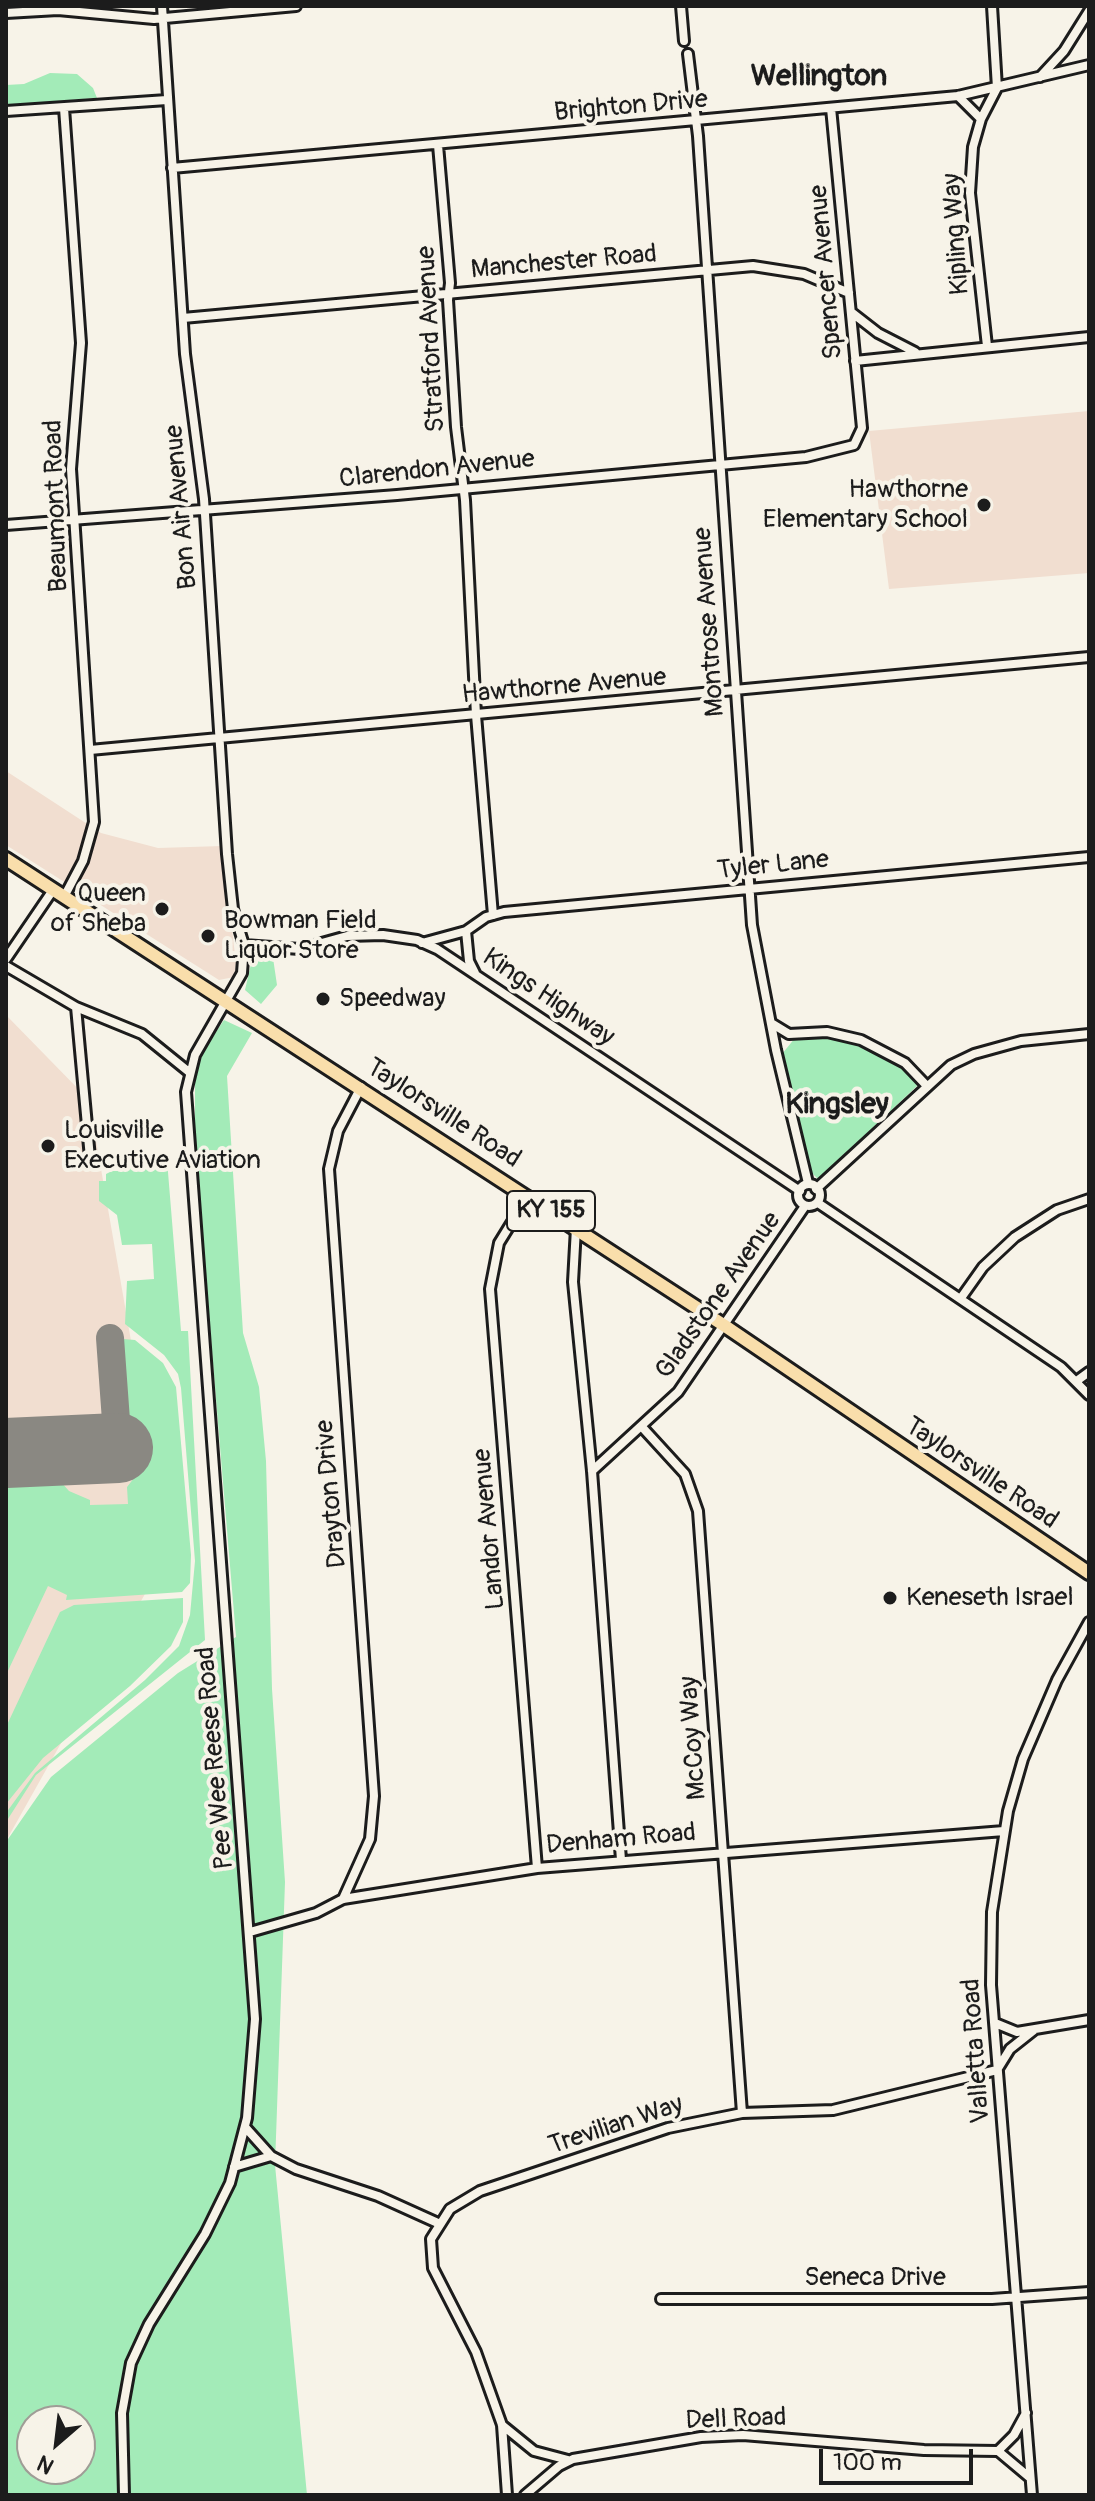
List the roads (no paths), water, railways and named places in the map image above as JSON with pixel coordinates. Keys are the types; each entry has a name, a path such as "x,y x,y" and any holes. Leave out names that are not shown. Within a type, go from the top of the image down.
{"main road":[{"name":"Taylorsville Road","path":"6,859 528,1196 1089,1573"}],"street":[{"name":"Bon Air Avenue","path":"162,6 183,318 204,511 218,739 232,897 244,945 242,973 226,999"},
{"path":"6,13 58,10 162,18 296,6"},
{"path":"681,6 684,41"},
{"path":"992,6 997,88"},
{"path":"1039,79 1064,51 1089,11"},
{"name":"Montrose Avenue","path":"688,54 696,121 749,890 776,1050 818,1203"},
{"name":"Brighton Drive","path":"172,168 958,96 1089,65"},
{"name":"Kipling Way","path":"987,346 970,193 973,147 981,119 997,88"},
{"path":"958,96 981,119"},
{"path":"6,111 167,100"},
{"name":"Beaumont Road","path":"6,959 58,893 93,831 71,439 81,343 64,108"},
{"name":"Spencer Avenue","path":"831,108 862,433"},
{"name":"Stratford Avenue","path":"438,145 476,715 493,915"},
{"name":"Manchester Road","path":"183,318 706,269 776,267 804,274 849,293"},
{"path":"851,312 878,333 916,353"},
{"path":"855,361 1089,337"},
{"name":"Clarendon Avenue","path":"6,525 204,511 829,453 854,445 862,433"},
{"name":"Hawthorne Avenue","path":"90,750 1089,657"},
{"name":"Tyler Lane","path":"422,943 466,931 493,915 1089,857"},
{"path":"466,931 469,961 475,974"},
{"name":"Kings Highway","path":"244,945 300,949 333,939 364,935 399,937 422,943 475,974 800,1191"},
{"path":"6,966 76,1007 142,1034 189,1072"},
{"name":"Pee Wee Reese Road","path":"124,2495 122,2413 131,2363 149,2324 217,2212 234,2167 245,2127 255,2019 186,1092 189,1072 226,999"},
{"path":"76,1007 90,1158"},
{"path":"770,1022 789,1034 827,1032 861,1040 905,1063 926,1085"},
{"path":"776,1050 789,1034"},
{"path":"1089,1034 1021,1041 974,1054 951,1065 812,1186 800,1191 805,1206 814,1208 818,1203 961,1298 1078,1380 1089,1395"},
{"name":"Drayton Drive","path":"343,1899 370,1839 374,1796 329,1169 338,1131 361,1086"},
{"name":"Landor Avenue","path":"528,1196 499,1243 490,1289 537,1868"},
{"path":"961,1298 983,1267 1015,1237 1057,1210 1089,1199"},
{"name":"Gladstone Avenue","path":"592,1471 678,1392 805,1206"},
{"path":"576,1228 573,1282 592,1471 621,1860"},
{"path":"1078,1380 1089,1372"},
{"name":"McCoy Way","path":"642,1427 685,1474 696,1501 742,2113"},
{"name":"Valletta Road","path":"1032,2495 997,2070 991,1938 994,1884 1004,1831 1034,1730 1089,1622"},
{"name":"Denham Road","path":"250,1932 316,1913 343,1899 537,1868 1004,1831"},
{"path":"995,2023 1017,2032 1089,2020"},
{"path":"997,2070 1010,2049 1034,2030"},
{"name":"Trevilian Way","path":"440,2224 450,2209 480,2191 668,2128 742,2113 845,2108 953,2078 997,2070"},
{"path":"245,2127 271,2156 317,2178 378,2196 440,2224 431,2239 433,2268 476,2352 502,2425 507,2495"},
{"path":"234,2167 271,2156"},
{"name":"Seneca Drive","path":"661,2299 1016,2298 1089,2292"},
{"path":"1026,2412 1014,2435 998,2451 1030,2478"},
{"name":"Dell Road","path":"502,2425 534,2451 555,2459 573,2459 701,2437 743,2435 924,2450 998,2451"},
{"name":"Dell Road","path":"525,2495 559,2466 573,2459"}],"place":[{"name":"Hawthorne Elementary School","path":"984,505"},
{"name":"Queen of Sheba","path":"162,909"},
{"name":"Bowman Field Liquor Store","path":"208,936"},
{"name":"Speedway","path":"323,999"},
{"name":"Louisville Executive Aviation","path":"48,1146"},
{"name":"Keneseth Israel","path":"890,1598"}],"district":[{"name":"Wellington","path":"819,77"},
{"name":"Kingsley","path":"837,1105"}]}
